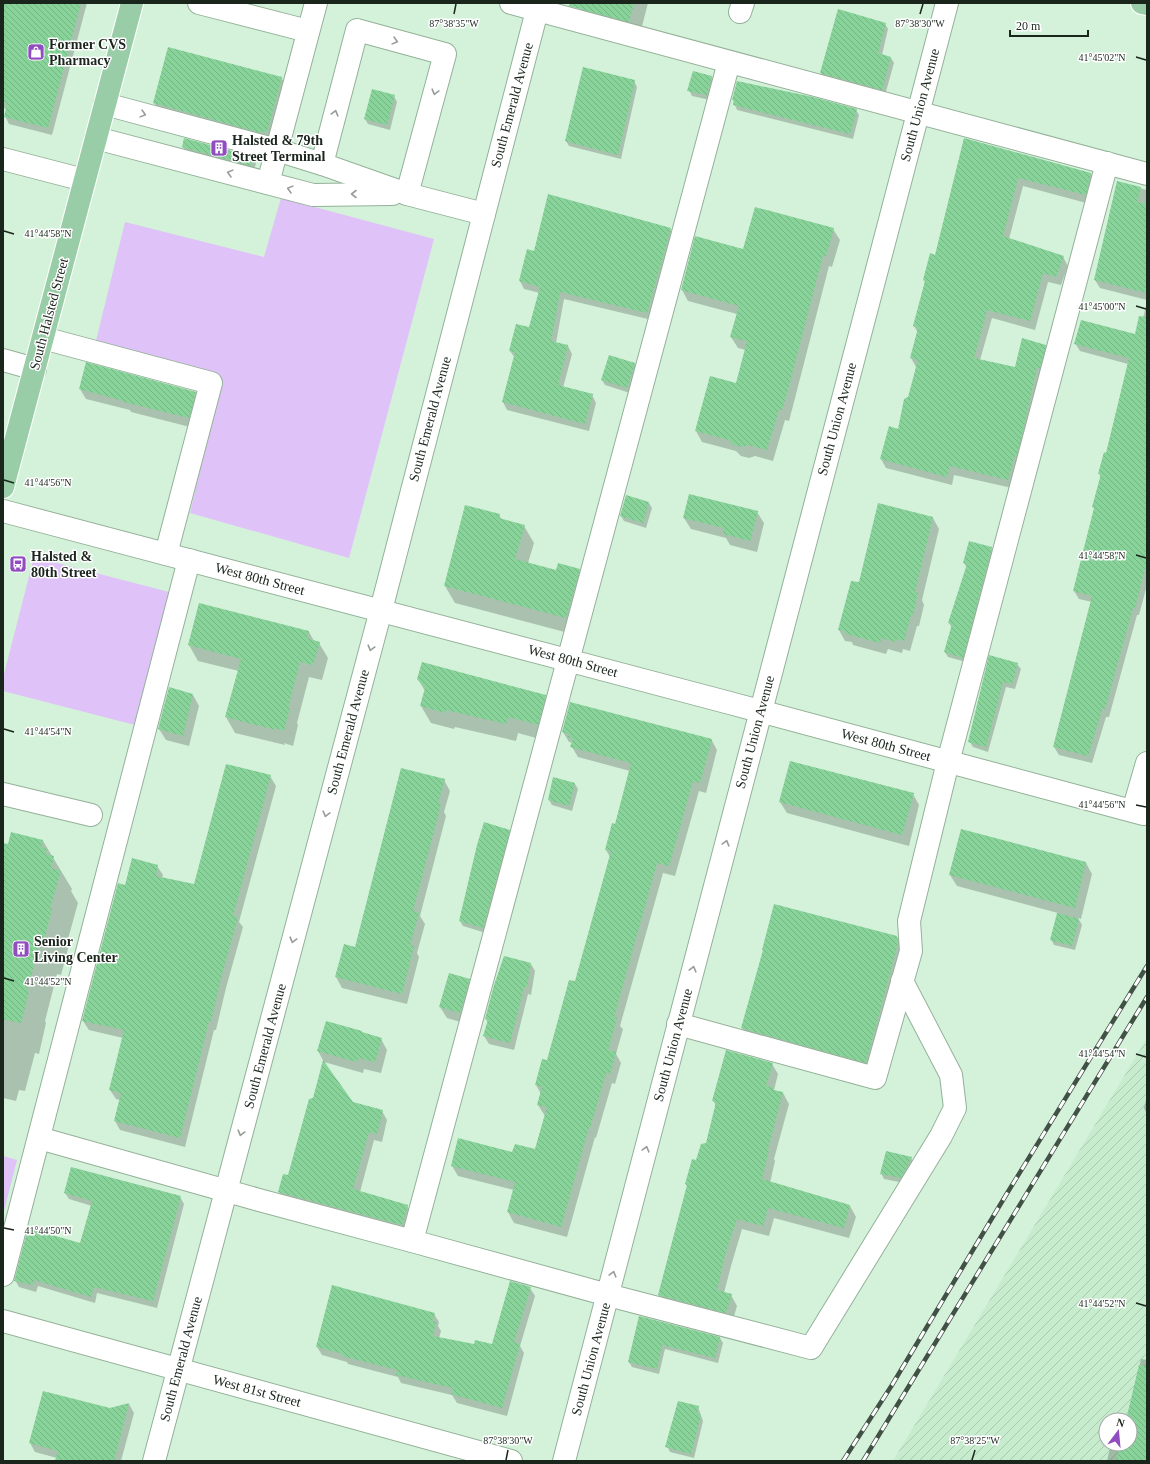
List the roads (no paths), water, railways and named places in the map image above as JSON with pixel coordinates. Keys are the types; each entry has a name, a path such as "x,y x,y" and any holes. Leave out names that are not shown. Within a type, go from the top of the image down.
{"main road":[{"name":"South Halsted Street","path":"3,487 132,3"},
{"path":"1142,3 1147,4"}],"street":[{"path":"199,3 308,31"},
{"path":"268,183 316,3"},
{"path":"511,3 538,7 729,62 1147,174"},
{"name":"South Union Avenue","path":"564,1461 946,3"},
{"name":"South Emerald Avenue","path":"154,1461 380,610 538,7"},
{"path":"322,164 357,30 445,54 407,194"},
{"path":"412,1241 729,62"},
{"path":"105,104 277,150 407,194 484,214"},
{"path":"96,138 313,195 407,194"},
{"path":"3,159 84,180"},
{"path":"678,1024 875,1078 911,951 909,921 948,762 1108,163"},
{"path":"43,338 211,383 166,554"},
{"path":"3,360 34,369"},
{"name":"West 80th Street","path":"3,511 761,711 1143,816"},
{"path":"3,1275 189,560"},
{"path":"1143,816 1147,763"},
{"path":"3,794 91,815"},
{"path":"38,1138 608,1295 811,1348 941,1136 955,1108 951,1074 902,981"},
{"name":"West 81st Street","path":"3,1322 511,1461"}],"railway":[{"path":"843,1461 892,1385 1006,1195 1147,966"},
{"path":"863,1461 1147,997"}],"place":[{"name":"Former CVS Pharmacy","path":"36,52"},
{"name":"Halsted & 79th Street Terminal","path":"219,148"},
{"name":"Halsted & 80th Street","path":"18,564"},
{"name":"Senior Living Center","path":"21,949"}]}
